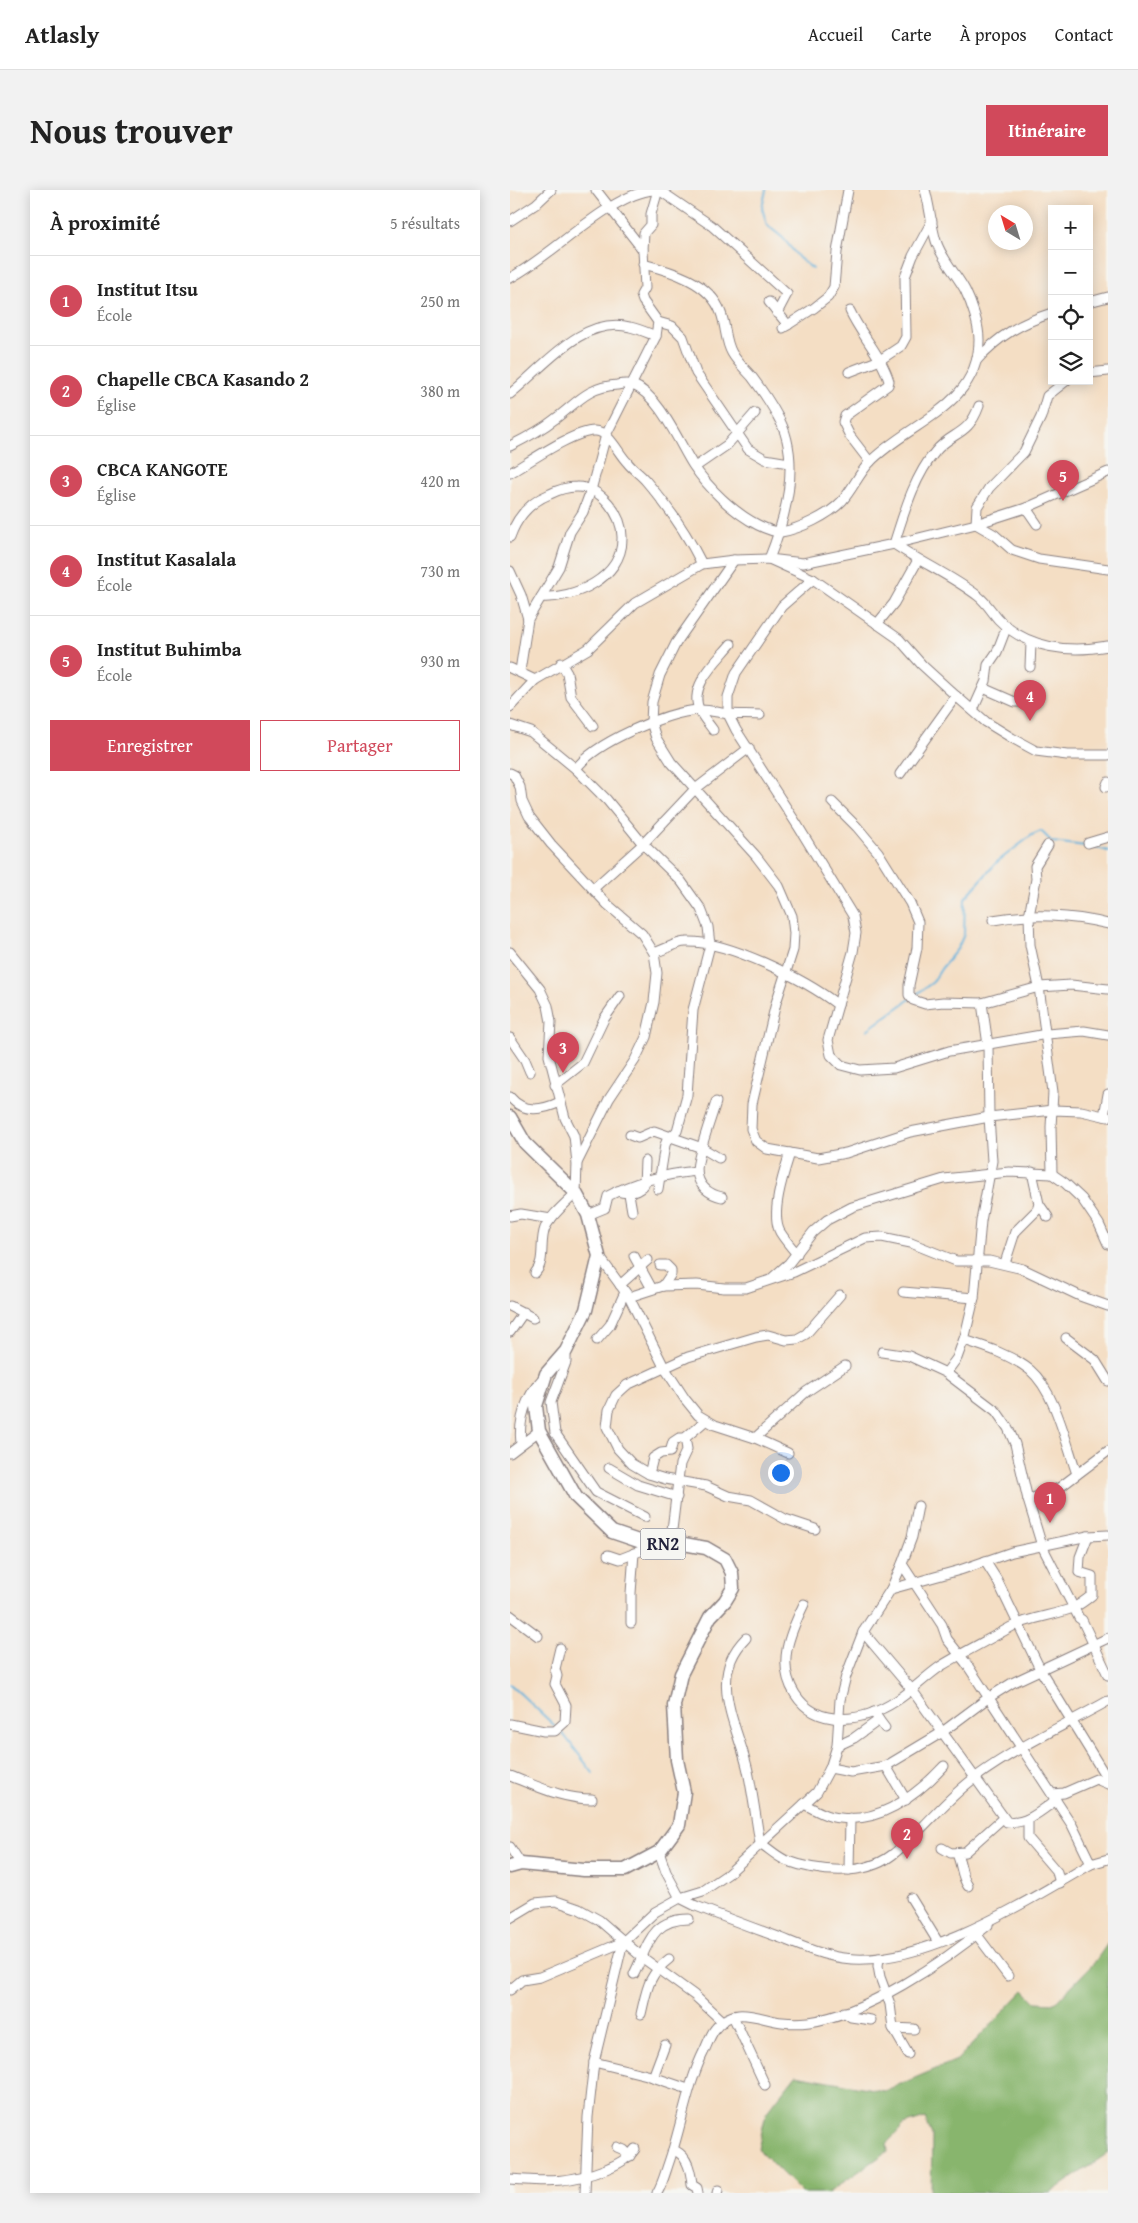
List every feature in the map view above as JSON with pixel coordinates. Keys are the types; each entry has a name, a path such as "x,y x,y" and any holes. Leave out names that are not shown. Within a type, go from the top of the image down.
{"highway":[{"name":"RN2","path":"510,1117 526,1143 576,1193 588,1215 599,1256 586,1310 566,1351 546,1374 536,1406 539,1431 576,1497 612,1532 653,1546 673,1542 706,1548 725,1559 732,1573 733,1588 725,1601 710,1617 681,1674 674,1705 677,1760 684,1792 679,1825 659,1852 625,1870 584,1870 516,1866"}],"street":[{"path":"510,221 536,204 551,190"},
{"path":"596,190 643,250"},
{"path":"510,278 609,208 635,194 654,190"},
{"path":"777,313 787,294 712,226 659,190 651,214 651,225 644,233 643,264 645,288 642,295 643,302 658,322 672,326 683,337 696,373 748,449 756,456 789,463"},
{"path":"769,302 786,327 828,297 834,287 837,252 848,190"},
{"path":"510,446 531,436 590,392 605,386 632,385 650,397 695,467 718,495 736,511 759,526 780,532 821,518 840,503 870,462 905,434 952,402 966,383 976,360 979,340 976,319 965,290 948,267 936,242 925,190"},
{"path":"849,372 880,360 901,346 906,337 905,277 913,256 932,220"},
{"path":"643,264 694,282 716,303 733,354 753,379 782,424 789,463 787,505 780,532 769,559"},
{"path":"1093,301 1108,297"},
{"path":"850,311 859,330 880,360 889,381 888,385 845,416 843,422 850,436 870,462"},
{"path":"976,360 991,344 1008,332 1030,320 1048,314"},
{"path":"520,671 528,619 559,567 570,532 583,512 591,490 606,434 656,336 658,322"},
{"path":"510,394 531,378 550,358 583,333 608,325 629,326 656,336"},
{"path":"1093,373 1108,371"},
{"path":"976,524 977,507 989,488 1024,452 1041,418 1047,396 1061,385"},
{"path":"894,544 909,498 935,451 965,430 974,420 979,406"},
{"path":"695,467 727,445 755,413"},
{"path":"510,473 571,438 587,431 598,431 606,434 627,463 645,480 672,513 692,544 702,564"},
{"path":"510,707 535,680 588,650 635,603 702,564 734,560 769,559 803,563 894,544 976,524 1026,508 1108,472"},
{"path":"510,537 515,523 527,508 541,497 558,490 576,487 591,490 607,502 618,518 622,538 619,556 608,572 591,586 568,596 541,597"},
{"path":"1026,508 1037,524"},
{"path":"976,524 995,535 1012,550 1039,559 1108,569"},
{"path":"894,544 918,560 955,580 979,597 1007,626 1031,643 1059,649 1093,649 1108,646"},
{"path":"769,559 813,578 899,639 922,665 986,722 1036,750 1067,755 1108,755"},
{"path":"734,560 676,643 660,675 652,702 651,722 656,738 670,762 756,856 779,886 792,916 793,950 776,1003 752,1104 751,1129 756,1141 767,1150 790,1152 818,1158 846,1152 910,1132 989,1117 1053,1110 1081,1111 1106,1117 1108,1094"},
{"path":"877,624 894,603 918,560"},
{"path":"510,571 521,595 528,619"},
{"path":"813,578 782,606 736,673 728,697 728,714 853,916 856,933 828,1040 831,1055 841,1065 860,1070 894,1068 948,1051 1046,1034 1084,1031 1108,1035"},
{"path":"973,710 988,675 988,665 997,652 1007,626"},
{"path":"1030,667 1031,643"},
{"path":"713,730 699,710 697,697 702,679 730,644"},
{"path":"562,663 567,673 571,696 593,726"},
{"path":"510,668 520,671 535,680"},
{"path":"983,688 1015,702 1024,702"},
{"path":"900,774 956,696"},
{"path":"576,769 589,754 620,736 651,722 699,710 728,714 760,714"},
{"path":"510,725 531,732 576,769 607,800 644,844 681,882 701,909 708,927 710,945 693,1010 687,1095 682,1119 677,1131 665,1145 658,1189"},
{"path":"593,889 644,844 694,790 749,748"},
{"path":"510,773 514,775 520,787 522,801 529,816 551,844 607,904 642,934 654,953 657,973 654,1002 646,1037 635,1060 609,1099 577,1163"},
{"path":"832,802 878,852 910,903 918,922 911,998 925,1004 943,1002 982,1003 1039,987 1071,984 1108,989"},
{"path":"1088,843 1108,837"},
{"path":"1048,845 1036,866 1036,879 1030,916 1030,945 1039,987 1053,1092 1051,1127 1052,1174"},
{"path":"993,920 1019,915 1089,919 1108,924"},
{"path":"654,953 684,942 710,945 740,954 785,972 824,994 838,1005"},
{"path":"510,952 540,989 548,1006 551,1022 549,1056 564,1118 574,1136 577,1163 576,1193 551,1219 545,1229 540,1268 535,1273"},
{"path":"555,1085 583,1063 604,1019 620,996"},
{"path":"946,1373 957,1358 964,1340 974,1298 981,1222 992,1161 988,1044 982,1003"},
{"path":"510,1038 525,1060 530,1072"},
{"path":"510,1097 524,1107 535,1110 543,1110 560,1102"},
{"path":"716,1102 697,1170 703,1186 708,1192 722,1197"},
{"path":"630,1135 638,1138 654,1131 672,1136 686,1144 702,1148 719,1158"},
{"path":"790,1152 779,1189 777,1222 779,1231 797,1254"},
{"path":"617,1191 629,1194 642,1188 645,1161"},
{"path":"588,1215 606,1208 608,1196 617,1191 644,1181 697,1170"},
{"path":"768,1281 797,1254 813,1232 827,1220 852,1207 944,1179 1009,1172 1052,1174 1066,1183 1082,1199 1099,1224 1108,1244"},
{"path":"1032,1172 1039,1204 1048,1217"},
{"path":"629,1194 632,1211"},
{"path":"1006,1264 1015,1232 1037,1210 1039,1204"},
{"path":"510,1216 521,1214 551,1219"},
{"path":"625,1291 696,1284 724,1288 746,1288 794,1272 865,1238 882,1237 911,1243 956,1261 1006,1264 1023,1269 1080,1296 1108,1306"},
{"path":"599,1256 625,1291 664,1367 685,1399 705,1421 755,1438 788,1453"},
{"path":"634,1256 652,1289"},
{"path":"597,1340 610,1325 625,1291 640,1268 648,1260"},
{"path":"660,1264 666,1265 671,1270 671,1274 663,1286"},
{"path":"903,1292 974,1298"},
{"path":"815,1529 785,1519 751,1500 728,1496 706,1486 665,1479 649,1474 632,1464 618,1449 607,1427 609,1410 616,1395 627,1385 688,1357 756,1337 768,1335 786,1340 797,1339 806,1334 840,1294"},
{"path":"510,1306 533,1318"},
{"path":"510,1332 524,1312"},
{"path":"1066,1338 1095,1360 1108,1381"},
{"path":"964,1340 992,1349 1018,1362 1037,1377 1055,1410 1077,1474"},
{"path":"566,1351 566,1362 551,1402 555,1433 596,1492 645,1517"},
{"path":"882,1352 909,1356 946,1373 996,1411 1008,1428 1015,1444 1028,1500 1042,1546 1108,1674"},
{"path":"755,1438 806,1392 845,1366"},
{"path":"521,1444 519,1430 522,1416 535,1386 546,1374"},
{"path":"649,1474 653,1458 662,1453 670,1452 674,1442 679,1438 685,1438 705,1421"},
{"path":"510,1453 539,1431"},
{"path":"673,1542 672,1530 680,1464 687,1448 685,1438"},
{"path":"1028,1500 1059,1488 1108,1451"},
{"path":"609,1468 638,1485 677,1497"},
{"path":"510,1990 522,1980 540,1977 623,1942 655,1912 680,1898 703,1891 728,1874 817,1792 830,1768 837,1746 840,1700 846,1676 863,1632 890,1589 902,1564 912,1537 918,1506"},
{"path":"890,1589 1012,1552 1088,1536 1108,1535"},
{"path":"837,1746 854,1738 877,1716 927,1677 960,1656 1018,1624 1074,1608 1092,1596 1092,1576 1080,1572 1080,1557 1088,1536"},
{"path":"608,1555 620,1559 653,1546"},
{"path":"631,1623 634,1553"},
{"path":"985,1561 997,1580 1042,1671 1108,1782"},
{"path":"902,1564 915,1581 942,1625 947,1639 1072,1825 1091,1864"},
{"path":"804,1604 792,1628 785,1649 790,1686 810,1712 839,1720 877,1716"},
{"path":"510,1615 538,1636"},
{"path":"863,1632 912,1690 1007,1822 1012,1823 1028,1819 1054,1797 1096,1779 1108,1782"},
{"path":"746,1638 734,1650 728,1662 726,1686 731,1718 747,1770 760,1843 784,1859 818,1869 849,1870 872,1865 891,1856 974,1778 1020,1747 1108,1702"},
{"path":"830,1768 851,1772 886,1766 942,1732 1012,1683 1042,1671 1108,1638"},
{"path":"510,1724 544,1731 558,1729 565,1722 566,1712 562,1696 555,1684 555,1669 560,1648"},
{"path":"877,1716 885,1728"},
{"path":"886,1766 906,1800"},
{"path":"804,1804 825,1814 840,1818 874,1814 906,1800 944,1766"},
{"path":"510,1776 559,1795 578,1799 592,1799"},
{"path":"849,1870 850,1818"},
{"path":"942,1848 957,1854 965,1852 972,1848 1003,1818"},
{"path":"1028,1819 1028,1838 1057,1872 1060,1882"},
{"path":"510,1847 516,1866"},
{"path":"659,1852 666,1872 680,1898 696,1906 818,1952 843,1958 879,1958 905,1953 938,1942 996,1919 1091,1864 1108,1859"},
{"path":"957,1854 962,1865 962,1876 968,1886"},
{"path":"911,1898 938,1942"},
{"path":"510,1918 535,1903 556,1901 579,1909 599,1920 643,1958 694,1995 723,2022"},
{"path":"634,1974 643,1958 649,1939 658,1930 674,1921 689,1919"},
{"path":"657,2193 673,2150 688,2089 715,2028 733,2016 742,2013 781,2022 808,2022 844,2012 885,1994 935,1964 977,1935 996,1919"},
{"path":"977,1935 1008,1976"},
{"path":"585,2193 584,2178 588,2116 594,2062 623,1942"},
{"path":"879,1958 878,1966 885,1994 890,2004 893,2028 908,2054"},
{"path":"641,2014 648,1985 657,1968 669,1959"},
{"path":"844,2012 851,2017 871,2020"},
{"path":"733,2016 766,2085"},
{"path":"893,2028 914,2028"},
{"path":"652,2077 665,2045"},
{"path":"594,2062 652,2077 688,2089"},
{"path":"510,2179 547,2182 584,2178 633,2153 617,2147"},
{"path":"673,2150 680,2152 684,2157 692,2185 697,2188 698,2193"}],"green space":[{"path":"1108,1943 1108,2153 1050,2193 931,2193 932,2135 925,2118 904,2125 887,2143 888,2151 828,2193 802,2193 758,2149 766,2113 796,2075 884,2091 957,2060 1024,1990 1036,2002 1055,2003 1094,1963"}],"waterway":[{"path":"766,190 762,208 767,225 783,238 799,258 813,269"},
{"path":"914,996 933,982 958,948 964,934 965,898 997,862 1032,835 1041,831 1052,842 1086,846"},
{"path":"1090,846 1108,851"},
{"path":"867,1030 910,999"},
{"path":"510,1684 555,1726"},
{"path":"561,1731 593,1773"}],"place":[{"name":"Institut Buhimba","path":"1063,501"},
{"name":"Institut Kasalala","path":"1030,721"},
{"name":"CBCA KANGOTE","path":"563,1073"},
{"name":"Institut Itsu","path":"1050,1523"},
{"name":"Chapelle CBCA Kasando 2","path":"907,1859"}]}
